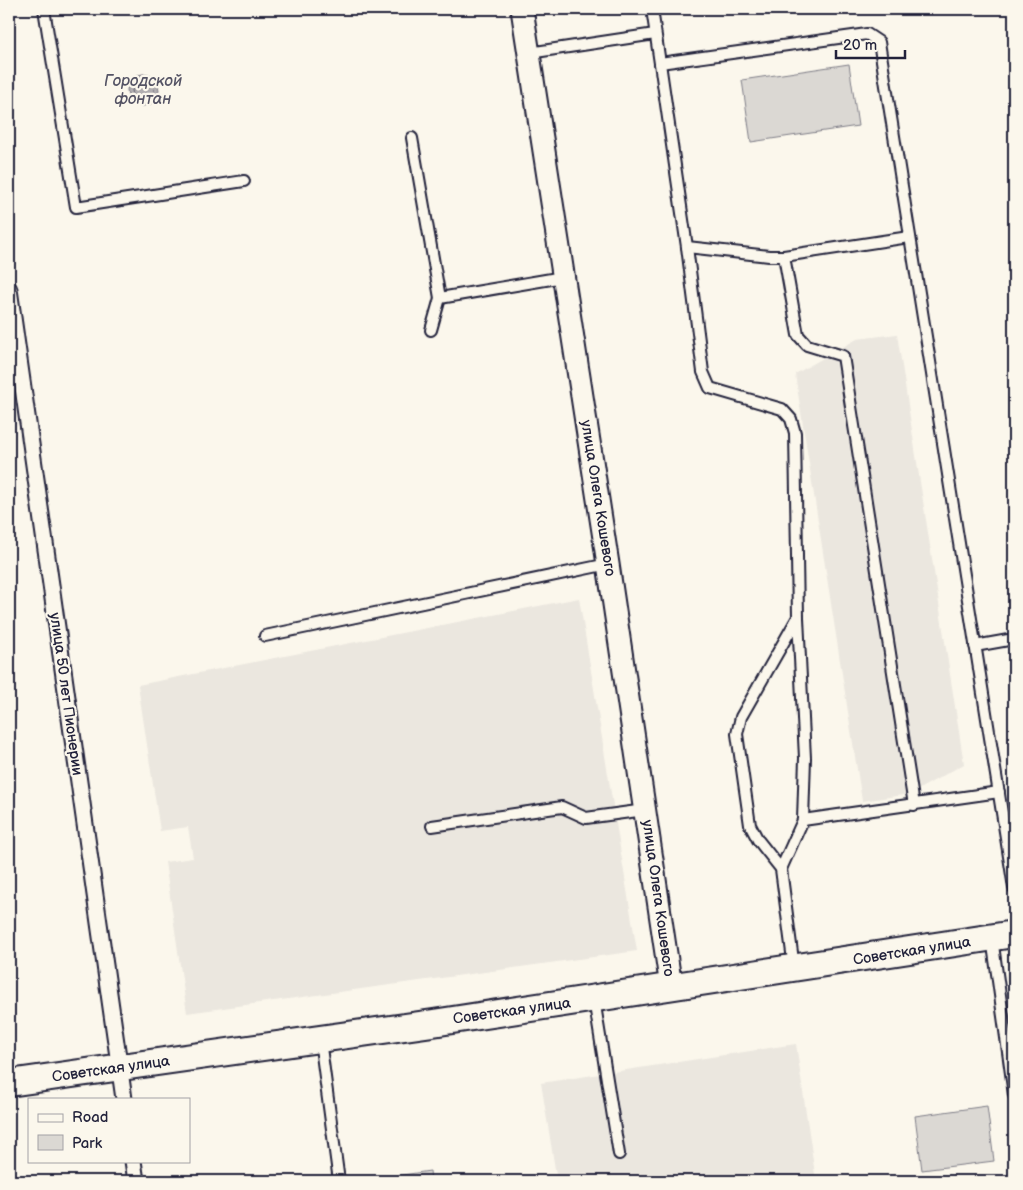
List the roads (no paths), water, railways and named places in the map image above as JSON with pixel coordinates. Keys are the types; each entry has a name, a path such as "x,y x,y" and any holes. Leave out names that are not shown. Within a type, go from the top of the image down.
{"street":[{"name":"улица Олега Кошевого","path":"522,9 671,987"},
{"name":"улица 50 лет Пионерии","path":"9,289 124,1098"},
{"name":"Советская улица","path":"9,1083 594,999 1003,936"},
{"path":"133,1162 136,1181"}],"lane":[{"path":"44,9 76,207 244,181"},
{"path":"652,9 687,247 703,372 710,388 782,409 791,419 795,433 798,617 805,758 804,820 781,869"},
{"path":"529,54 656,34"},
{"path":"660,63 867,34 879,42 1014,888"},
{"path":"412,138 440,298 431,330"},
{"path":"687,247 784,256 909,236"},
{"path":"784,256 798,335 807,345 843,356 914,805"},
{"path":"440,298 563,277"},
{"path":"266,636 608,564"},
{"path":"795,969 781,869 758,840 750,825 737,734 741,717 798,617"},
{"path":"975,646 1014,639"},
{"path":"804,820 999,792"},
{"path":"432,826 562,807 586,818 645,810"},
{"path":"1003,936 1014,1095"},
{"path":"594,999 619,1154"},
{"path":"320,1039 339,1181"}],"water":[{"name":"Городской фонтан","path":"143,74 155,78 159,90 155,102 143,106 131,102 127,90 131,78"}]}
